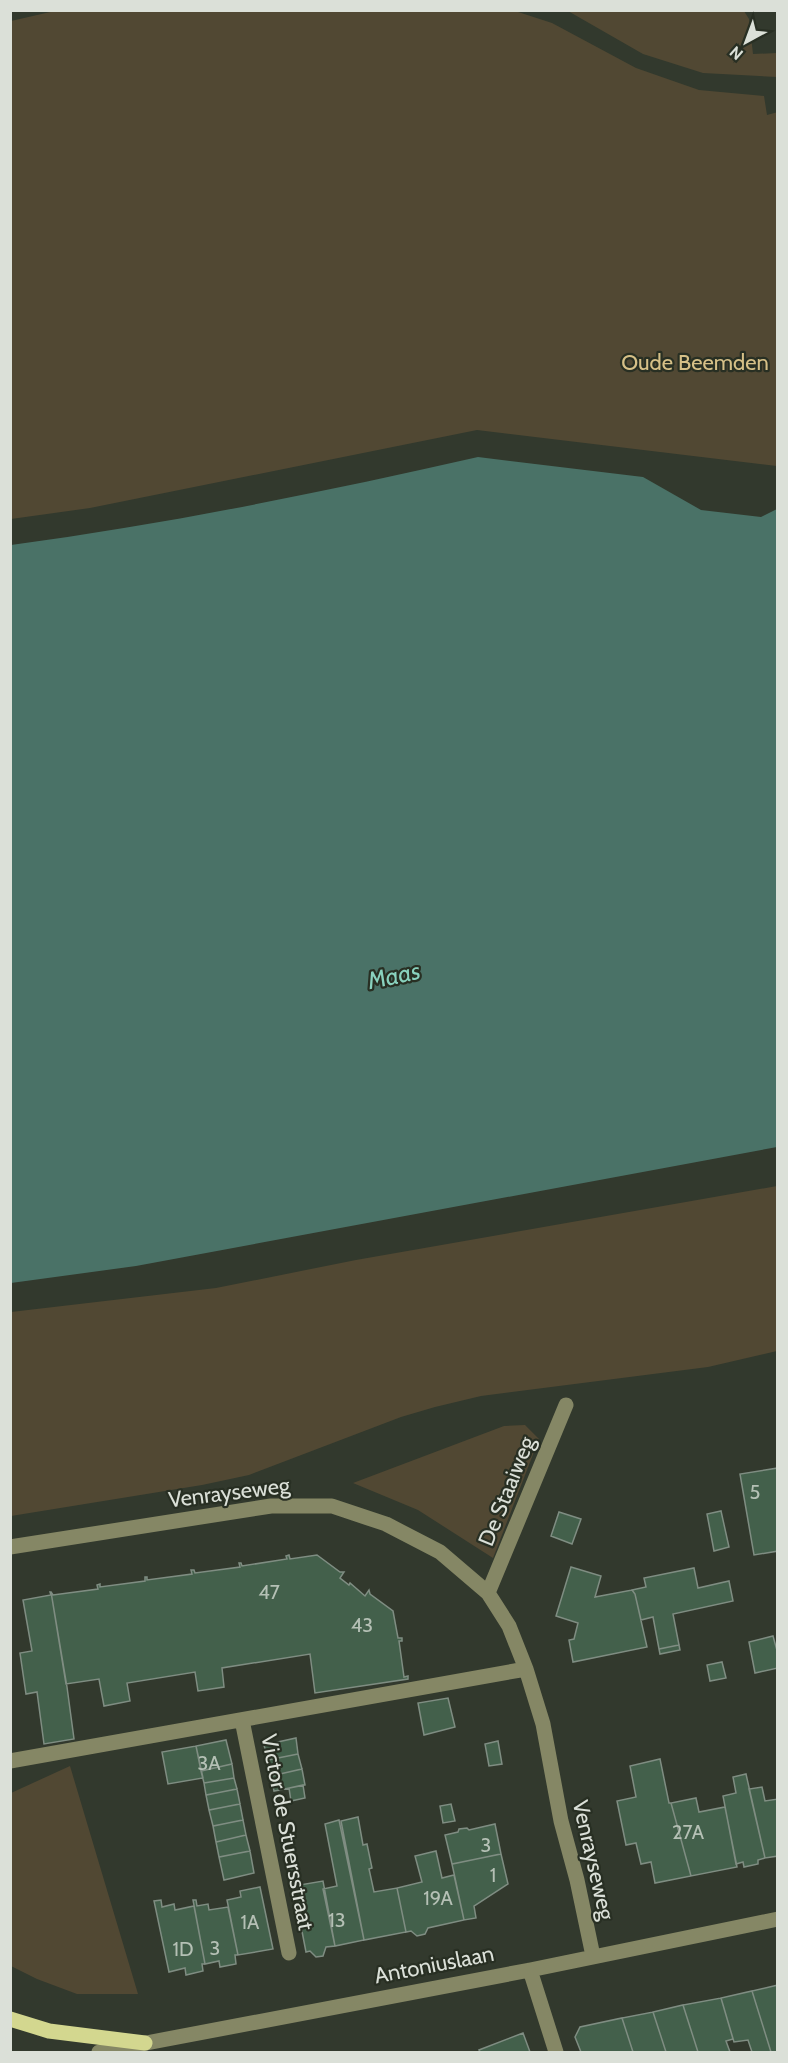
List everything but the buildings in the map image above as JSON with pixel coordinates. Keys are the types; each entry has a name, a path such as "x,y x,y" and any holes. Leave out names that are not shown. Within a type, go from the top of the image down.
{"main road":[{"path":"10,2019 49,2031 146,2048"}],"street":[{"name":"De Staaiweg","path":"488,1593 566,1405"},
{"name":"Venrayseweg","path":"10,1547 271,1506 332,1506 386,1524 440,1552 488,1593 509,1626 526,1670 543,1724 561,1821 577,1880 593,1956"},
{"path":"10,1761 526,1670"},
{"name":"Victor de Stuersstraat","path":"242,1720 289,1953"},
{"name":"Antoniuslaan","path":"99,2052 146,2048 777,1920"},
{"path":"530,1970 556,2052"}],"green space":[{"name":"Oude Beemden","path":"59,10 515,11 552,23 636,68 699,90 764,96 767,115 778,112 777,466 477,430 90,508 11,519 11,21"},
{"path":"568,11 744,11 749,19 753,54 777,53 777,77 703,73 643,54"},
{"path":"777,1186 777,1351 708,1367 481,1396 401,1417 249,1475 202,1485 11,1516 11,1312 216,1288 356,1260"},
{"path":"525,1425 539,1439 493,1558 418,1510 353,1483 504,1426"},
{"path":"70,1766 138,1994 77,1994 37,1979 11,1966 11,1793"}],"water":[{"name":"Maas","path":"478,457 643,477 701,510 761,517 777,509 777,1147 136,1266 11,1283 11,545 70,537 245,506"}]}
